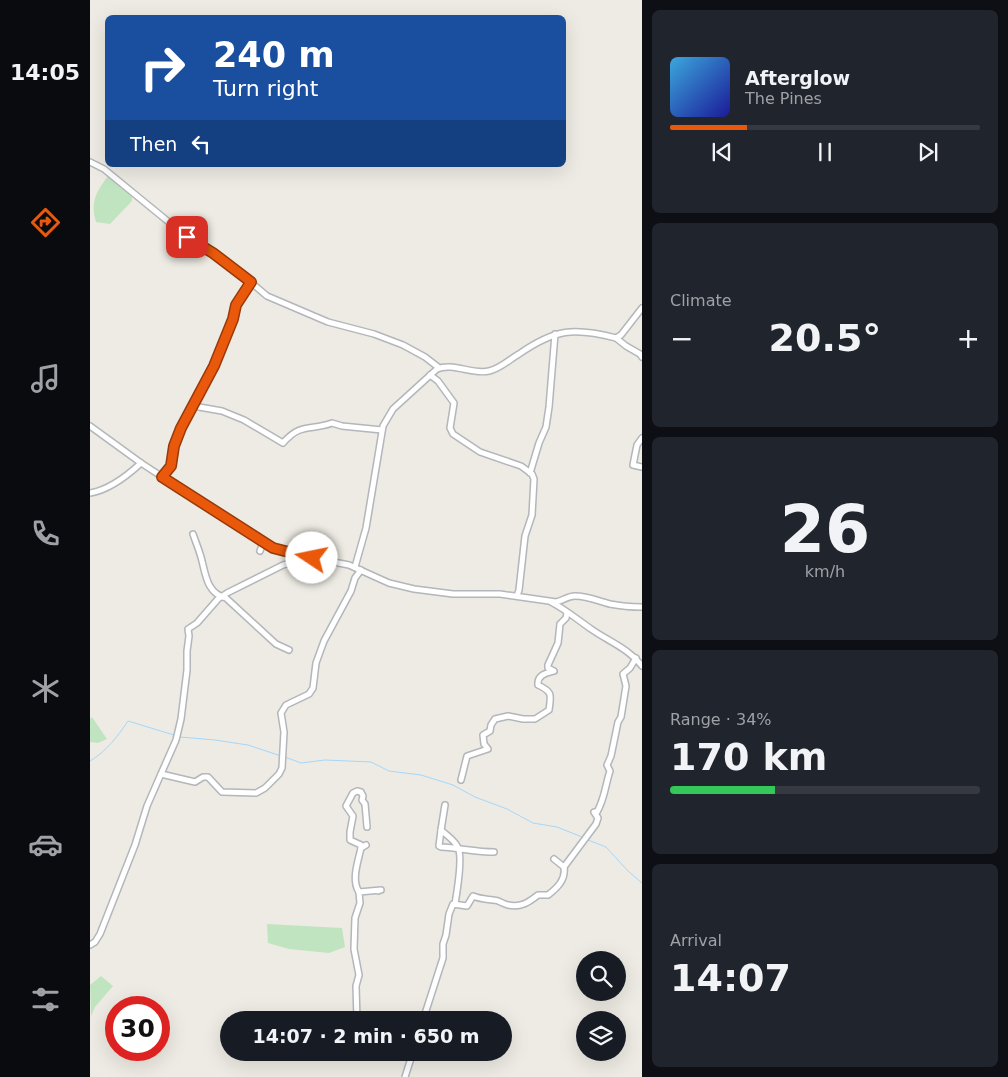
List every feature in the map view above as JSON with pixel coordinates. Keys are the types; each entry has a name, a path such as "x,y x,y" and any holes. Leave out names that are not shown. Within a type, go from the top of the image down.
{"street":[{"path":"90,162 104,169 187,237 213,253 267,296 328,322 374,334 403,345 425,357 438,367 490,371 525,349 555,334 572,331 583,331 616,338 620,343 642,357"},
{"path":"162,477 171,466 174,446 194,403 221,353 236,305 251,282"},
{"path":"616,338 621,335 642,308"},
{"path":"530,472 546,426 555,334"},
{"path":"355,567 369,514 382,430 393,409 438,367"},
{"path":"430,375 438,381 454,403 450,428 453,434 480,452 521,466 530,472 534,480 532,515 526,536 520,590 517,596"},
{"path":"194,403 199,407 222,412 244,420 284,443 295,431 311,426 315,427 332,423 342,426 382,430"},
{"path":"90,426 162,477 263,543 279,551 355,567 389,583 422,591 517,596 548,601 563,601 568,597 581,596 595,598 608,603 642,607"},
{"path":"642,438 637,444 633,465 642,467"},
{"path":"90,492 101,491 131,472 141,463"},
{"path":"193,534 207,580 215,594 228,600 276,644 289,650"},
{"path":"260,552 263,543"},
{"path":"90,945 95,942 100,934 135,846 147,806 178,734 186,687 187,651 190,636 188,629 197,623 221,597 283,565 312,558"},
{"path":"161,774 195,782 203,777 208,777 224,793 256,793 265,788 278,775 282,768 284,732 281,712 286,705 309,694 313,688 316,664 324,641 351,591 355,578 361,570"},
{"path":"548,601 593,631 614,642 636,658 642,666"},
{"path":"461,780 467,756 488,749 484,744 484,735 490,731 495,719 508,716 535,719 549,710 551,697 549,692 538,685 538,680 541,676 554,671 548,668 548,665 558,642 560,624 566,618 567,613"},
{"path":"564,867 596,824 598,818 594,812 597,812 605,797 605,785 610,771 607,765 621,717 626,686 624,674 636,658"},
{"path":"357,1011 356,986 359,975 354,940 355,918 360,903 360,892 356,887 355,879 364,847 350,840 353,816 346,806 353,792 361,792 363,796 367,828"},
{"path":"445,805 439,846 494,852"},
{"path":"426,1011 443,958 443,944 449,914 455,904 461,865 458,848 454,841 441,830"},
{"path":"455,904 468,906 473,896 483,900 495,900 508,905 519,906 527,904 538,895 548,895 560,884 565,873 564,867 554,859"},
{"path":"360,892 380,890 378,891"},
{"path":"404,1077 410,1061"}],"green space":[{"path":"108,176 132,197 132,201 110,224 96,222 94,215 95,197"},
{"path":"92,717 107,739 98,743 90,742 90,719"},
{"path":"267,924 342,928 345,947 329,953 289,949 268,943"},
{"path":"101,976 113,986 95,1007 91,1016 90,985"}],"waterway":[{"path":"90,761 116,738 128,721 174,735"},
{"path":"180,737 248,745 281,756"},
{"path":"285,757 301,763 325,760 371,762 389,771 421,775 453,785 533,823 557,827 582,837"},
{"path":"588,840 606,847 642,883"}],"route":[{"path":"187,237 213,253 251,282 236,305 221,353 181,428 174,446 171,466 162,477 267,545 287,553 312,558"}]}
